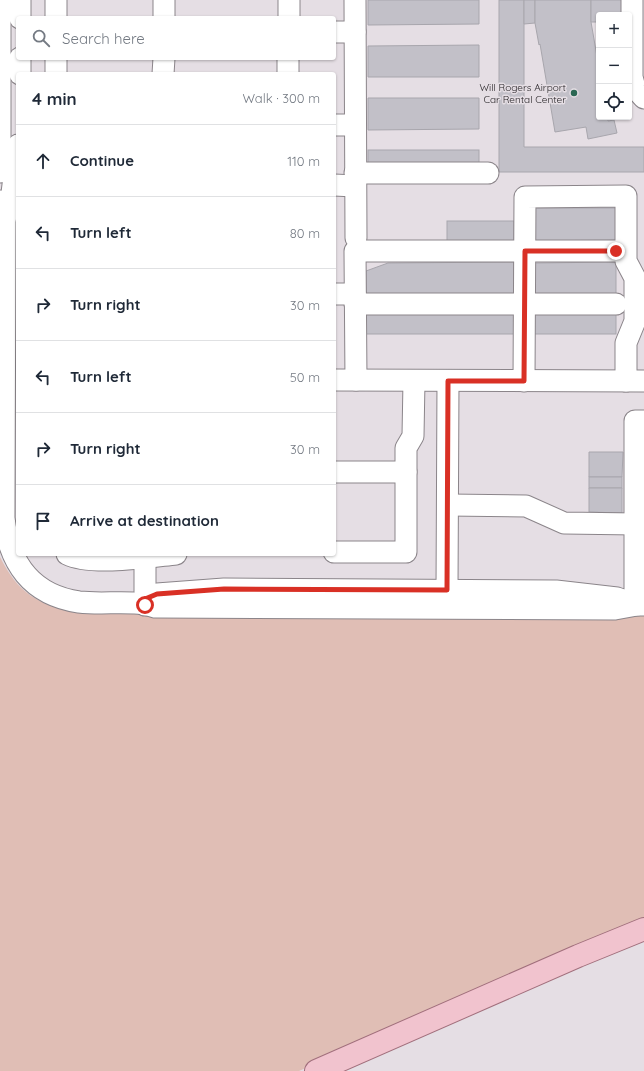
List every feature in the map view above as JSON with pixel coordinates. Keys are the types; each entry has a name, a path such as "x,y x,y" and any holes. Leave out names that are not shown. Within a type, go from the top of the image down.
{"main road":[{"path":"316,1071 644,928"}],"lane":[{"path":"0,0 0,172"},
{"path":"20,0 20,16"},
{"path":"56,0 56,16"},
{"path":"164,0 164,16"},
{"path":"289,0 289,16"},
{"path":"355,0 356,238"},
{"path":"632,0 632,77 636,88 644,98"},
{"path":"336,32 355,32"},
{"path":"20,60 20,72"},
{"path":"56,60 56,72"},
{"path":"164,60 164,72"},
{"path":"288,60 288,72"},
{"path":"336,125 355,125"},
{"path":"16,161 11,201 3,210 11,355 4,518 5,532 9,548 16,562 34,584 55,596 80,602 142,602 163,607 615,609 640,605"},
{"path":"336,184 355,179 488,173"},
{"path":"336,380 406,381 524,381 635,381 626,343 640,330 635,278 626,260 635,204 626,196 525,197 524,381"},
{"path":"356,380 355,251 616,251"},
{"path":"336,294 355,299 525,304 616,304"},
{"path":"336,552 406,552 406,448 399,437 406,381"},
{"path":"447,590 448,381"},
{"path":"640,605 640,559 636,524 636,421 644,421"},
{"path":"336,472 406,472"},
{"path":"448,505 526,506 564,523 636,524"},
{"path":"71,556 75,558 94,560 150,556 142,602"},
{"path":"142,602 157,594 224,589 447,590 556,591 617,598 640,605"}],"shaded area":[{"path":"0,557 14,580 30,595 50,606 76,613 644,616 644,919 299,1071 0,1071"}],"building":[{"path":"368,0 479,0 479,24 368,25"},
{"path":"499,0 524,0 524,147 644,147 644,172 499,172"},
{"path":"524,0 535,0 535,23 524,24"},
{"name":"Will Rogers Airport Car Rental Center","path":"535,0 591,0 591,22 596,51 596,120 614,120 617,133 588,139 586,127 555,132 535,23"},
{"path":"591,0 626,0 626,12 596,12 596,22 591,22"},
{"path":"479,45 479,77 368,77 368,46"},
{"path":"368,98 479,98 479,129 368,130"},
{"path":"368,150 479,150 479,182 368,182"},
{"path":"534,208 616,208 616,240 534,241"},
{"path":"447,221 514,221 514,241 447,241"},
{"path":"514,262 514,295 366,296 366,271 388,263"},
{"path":"616,262 616,295 535,295 534,263"},
{"path":"366,314 514,314 514,334 366,334"},
{"path":"534,314 616,314 616,334 534,334"},
{"path":"589,452 623,452 622,477 589,477"},
{"path":"589,477 622,477 622,488 589,488"},
{"path":"589,488 622,488 622,513 589,512"}],"place":[{"name":"Will Rogers Airport Car Rental Center","path":"574,93"}],"route":[{"path":"145,605 145,599 157,594 224,589 447,590 448,381 524,381 525,251 616,251"}]}
